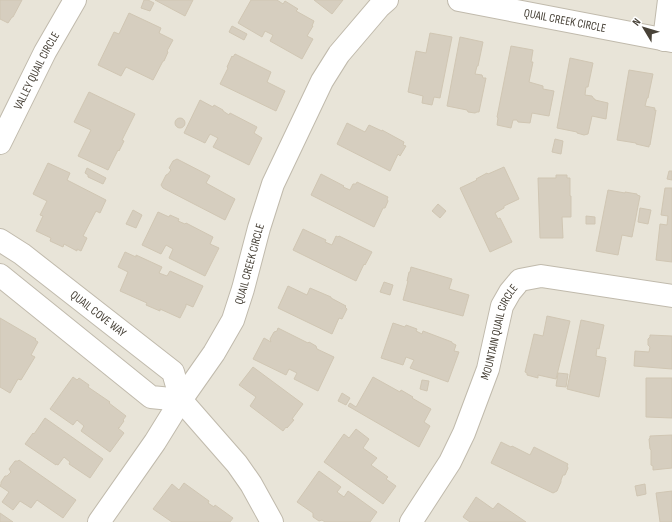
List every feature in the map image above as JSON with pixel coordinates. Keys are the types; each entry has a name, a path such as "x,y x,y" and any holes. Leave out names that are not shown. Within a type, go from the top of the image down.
{"street":[{"name":"VALLEY QUAIL CIRCLE","path":"0,143 45,52 75,0"},
{"name":"QUAIL CREEK CIRCLE","path":"99,522 155,442 181,400 214,353 233,320 244,289 259,228 273,184 322,80 339,54 379,7 387,0"},
{"name":"QUAIL CREEK CIRCLE","path":"459,0 668,40"},
{"path":"668,40 670,0"},
{"name":"QUAIL COVE WAY","path":"0,240 22,254 173,372 181,400 237,464 251,484 272,522"},
{"path":"0,275 151,396 181,400"},
{"name":"MOUNTAIN QUAIL CIRCLE","path":"411,522 450,462 464,433 488,369 502,306 510,292 520,280 541,276 672,296"}],"shaded area":[{"path":"0,0 672,0 672,522 0,522"}],"building":[{"path":"0,0 22,0 8,23 0,19"},
{"path":"144,0 154,3 150,11 141,8"},
{"path":"155,0 193,0 185,16"},
{"path":"251,0 277,0 283,4 285,1 298,9 296,11 314,21 313,26 307,36 313,39 302,59 270,41 273,35 265,31 262,37 238,23"},
{"path":"314,0 343,0 332,14"},
{"path":"129,13 161,28 159,33 173,40 164,61 153,80 126,67 121,76 98,65 114,32 119,34"},
{"path":"232,26 247,34 244,40 229,32"},
{"path":"430,33 452,37 440,98 434,97 432,105 422,103 423,96 408,92 416,51 426,53"},
{"path":"460,37 483,42 475,74 482,75 483,78 486,78 479,112 475,113 447,106"},
{"path":"511,46 533,50 531,62 533,62 529,82 543,86 543,89 554,91 549,116 532,113 530,123 513,120 511,128 497,125 497,117"},
{"path":"235,54 271,72 267,82 285,91 276,111 220,84 232,56 233,57"},
{"path":"570,58 593,63 585,95 592,96 595,100 608,103 606,119 592,116 588,134 584,135 557,128"},
{"path":"629,70 653,74 645,106 655,108 654,110 656,110 649,147 617,140"},
{"path":"89,92 135,114 122,140 124,141 108,170 78,156 91,130 74,122"},
{"path":"200,100 213,107 214,105 229,115 230,113 257,127 254,133 262,138 249,165 213,147 218,138 210,134 205,143 184,133"},
{"path":"178,118 182,118 184,119 184,127 178,128 175,125 175,121"},
{"path":"347,123 365,132 369,125 404,142 403,145 406,146 400,156 398,154 390,171 337,144"},
{"path":"555,139 563,141 561,154 552,152"},
{"path":"177,159 210,176 206,183 235,199 225,220 163,188 161,185 166,175 171,170 169,168 173,161"},
{"path":"48,163 70,173 67,180 106,200 100,213 96,211 83,236 87,238 81,251 77,249 77,251 64,244 63,247 50,241 51,238 36,231 43,216 40,215 47,201 33,194"},
{"path":"504,167 519,199 504,206 504,208 495,213 498,219 500,218 512,242 490,252 460,188 477,180 476,179 487,173 488,174"},
{"path":"87,168 106,178 103,184 88,177 85,173"},
{"path":"669,171 672,171 672,180 667,179"},
{"path":"321,174 350,190 353,184 356,184 357,182 388,197 385,208 383,208 374,227 311,195"},
{"path":"556,175 567,175 567,178 570,178 571,217 562,217 563,238 540,238 538,178 556,178"},
{"path":"665,188 672,188 672,262 656,260 660,224 667,225 668,216 661,215"},
{"path":"608,190 637,194 640,196 632,237 622,235 618,255 596,251"},
{"path":"438,204 446,211 440,218 432,211"},
{"path":"640,208 651,210 648,224 638,222"},
{"path":"133,210 142,215 136,228 126,224"},
{"path":"158,212 169,217 170,215 179,219 178,221 185,224 186,223 213,237 210,244 219,248 205,276 169,258 173,249 166,245 161,254 142,245"},
{"path":"586,216 595,217 595,224 586,224"},
{"path":"303,229 326,240 325,242 332,245 336,236 339,236 372,252 365,265 364,264 356,281 293,250"},
{"path":"125,252 136,257 136,255 162,267 159,273 167,276 170,271 203,286 193,307 186,304 180,318 160,309 160,311 146,305 147,303 120,291 128,272 118,267"},
{"path":"411,267 452,279 449,289 469,295 463,316 403,300"},
{"path":"384,282 393,285 390,295 380,292"},
{"path":"288,286 307,295 310,288 331,297 346,306 345,307 347,309 342,319 339,318 332,334 278,308"},
{"path":"547,316 570,321 556,379 538,375 538,378 527,375 525,372 534,334 543,336"},
{"path":"0,318 36,339 35,340 38,342 31,355 35,357 21,380 18,379 10,393 0,387"},
{"path":"581,320 604,325 596,356 606,358 599,397 567,389"},
{"path":"393,323 405,327 406,325 417,329 416,331 422,334 423,331 456,345 454,351 459,352 448,382 410,368 414,360 406,357 403,365 381,358"},
{"path":"278,328 308,343 309,342 316,346 317,349 334,357 318,391 294,379 297,373 289,369 286,375 253,359 264,338 271,342 270,339"},
{"path":"650,335 672,336 672,369 634,366 635,351 649,352 650,347 648,345 648,339"},
{"path":"253,367 303,404 292,419 294,420 283,431 250,406 256,397 239,385"},
{"path":"558,373 568,374 566,387 556,386"},
{"path":"73,377 77,380 79,378 89,385 88,387 110,402 109,403 126,416 118,428 124,433 110,452 81,431 84,426 77,420 73,425 50,409"},
{"path":"373,377 400,392 401,390 431,409 424,422 430,426 419,447 348,406 350,403 356,407"},
{"path":"646,378 672,378 672,418 646,417"},
{"path":"422,380 429,381 427,391 420,389"},
{"path":"342,393 350,398 346,405 338,401"},
{"path":"45,418 103,459 90,478 69,464 70,462 64,457 58,465 56,465 25,444"},
{"path":"356,429 369,439 363,448 377,458 371,465 388,477 386,479 396,486 383,504 324,462 344,434 349,438"},
{"path":"672,435 672,468 653,470 653,466 651,465 650,436"},
{"path":"501,442 530,455 534,447 568,464 568,468 565,475 563,475 557,491 553,493 491,463"},
{"path":"19,460 76,500 63,518 37,500 31,508 20,501 13,510 2,502 9,492 0,486 1,482 5,476 11,472 9,469 15,461"},
{"path":"319,471 341,487 337,492 344,497 348,491 377,512 370,522 319,521 313,517 313,513 297,502"},
{"path":"184,483 209,501 208,503 214,507 215,505 233,518 230,522 172,522 153,509 172,484 179,490"},
{"path":"645,484 646,494 637,496 635,486"},
{"path":"672,491 672,522 660,522 656,493"},
{"path":"476,497 493,509 498,503 526,522 470,522 463,517"},
{"path":"0,513 13,522 0,522"}]}
